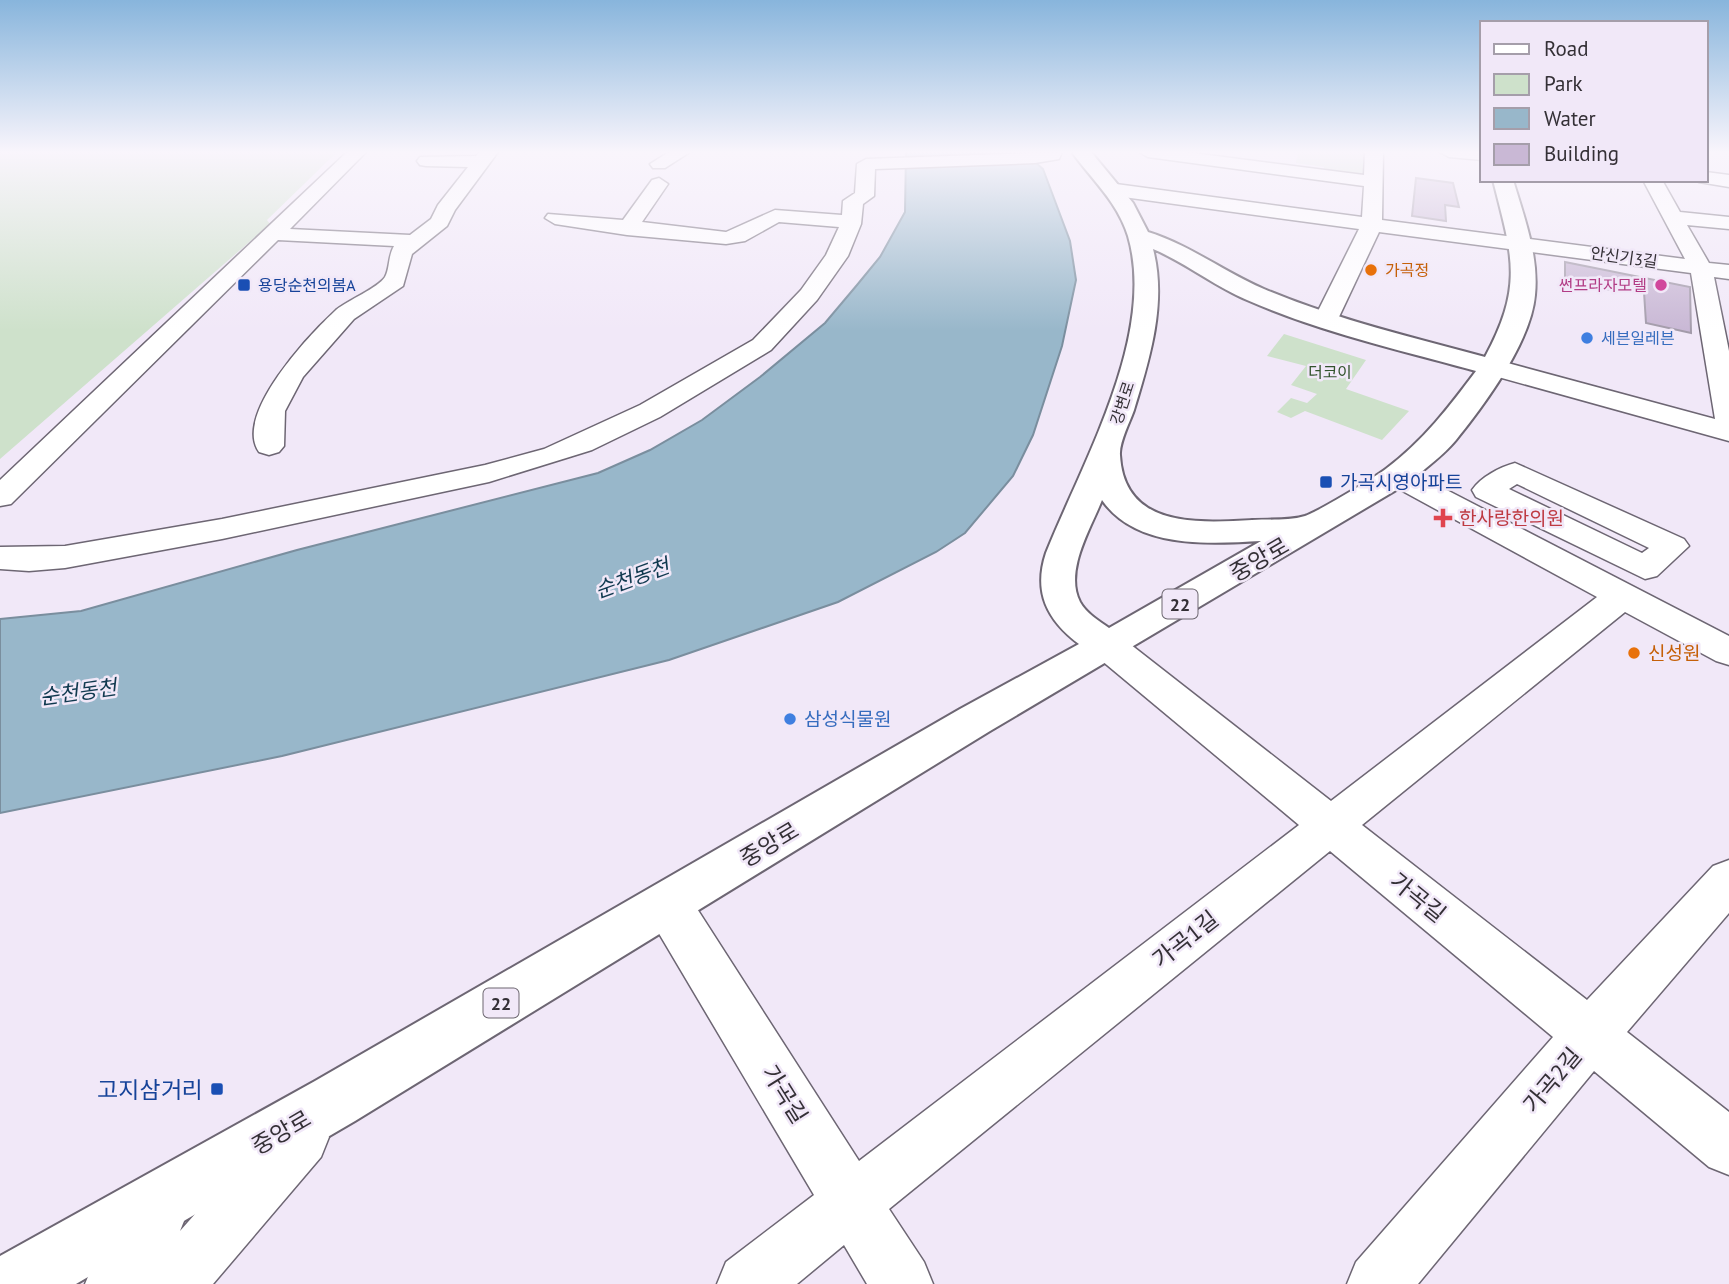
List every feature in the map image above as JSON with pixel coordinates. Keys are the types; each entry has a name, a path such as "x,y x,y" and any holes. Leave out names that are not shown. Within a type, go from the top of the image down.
{"main road":[{"name":"강변로","path":"1108,646 1067,613 1058,594 1065,550 1104,456 1142,344 1147,317 1148,296 1140,237 1127,212"},
{"name":"중앙로","path":"14,1284 335,1101 975,720 1108,646 1397,477 1444,435 1504,349 1523,296 1520,244 1511,212"},
{"path":"1140,237 1172,247 1215,275 1252,293 1326,319 1493,367"},
{"path":"1104,456 1118,499 1139,518 1164,527 1196,532 1317,525"}],"street":[{"path":"0,497 296,212"},
{"path":"269,446 271,411 292,374 346,314 395,281 398,260 412,241 440,222 443,212"},
{"path":"627,229 637,212"},
{"path":"0,558 29,560 65,557 222,529 489,473 554,455 650,411 736,363 762,345 810,295 837,256 851,222 852,212"},
{"name":"안신기3길","path":"1281,212 1729,272"},
{"path":"1326,319 1372,224 1373,212"},
{"path":"1671,212 1701,268 1725,378 1729,420"},
{"path":"555,219 726,238 738,237 775,216 851,222"},
{"path":"1674,217 1729,223"},
{"path":"274,234 412,241"},
{"path":"1493,367 1729,432"},
{"path":"1515,472 1672,546 1645,568 1540,516 1487,490 1515,472"},
{"path":"1397,477 1622,596 1722,639"},
{"path":"1512,536 1540,516"},
{"name":"가곡1길","path":"748,1284 1622,596"},
{"name":"가곡길","path":"1108,646 1729,1147"},
{"name":"가곡2길","path":"1378,1284 1590,1035 1729,880"},
{"name":"가곡길","path":"668,905 902,1284"},
{"path":"173,1284 266,1173 335,1101"},
{"path":"116,1284 165,1199"}],"green space":[{"path":"0,212 275,212 267,220 270,224 0,459"},
{"name":"더코이","path":"1284,334 1366,360 1346,389 1409,411 1382,440 1305,411 1291,418 1277,412 1291,398 1307,403 1317,394 1291,385 1306,366 1267,356"}],"water":[{"name":"순천동천","path":"905,212 1059,212 1070,241 1076,280 1062,346 1033,435 1013,476 965,533 936,552 838,602 669,660 282,756 0,813 0,619 81,611 297,550 598,473 650,450 702,420 760,377 825,323 880,257"}],"building":[{"path":"1412,212 1445,212 1446,221 1412,216"},
{"path":"1565,262 1690,287 1691,333 1646,323 1644,292 1565,286"}],"place":[{"name":"가곡정","path":"1371,270"},
{"name":"용당순천의봄A","path":"244,285"},
{"name":"썬프라자모텔","path":"1661,285"},
{"name":"세븐일레븐","path":"1587,338"},
{"name":"가곡시영아파트","path":"1326,482"},
{"name":"한사랑한의원","path":"1443,518"},
{"name":"신성원","path":"1634,653"},
{"name":"삼성식물원","path":"790,719"},
{"name":"고지삼거리","path":"217,1089"}]}
